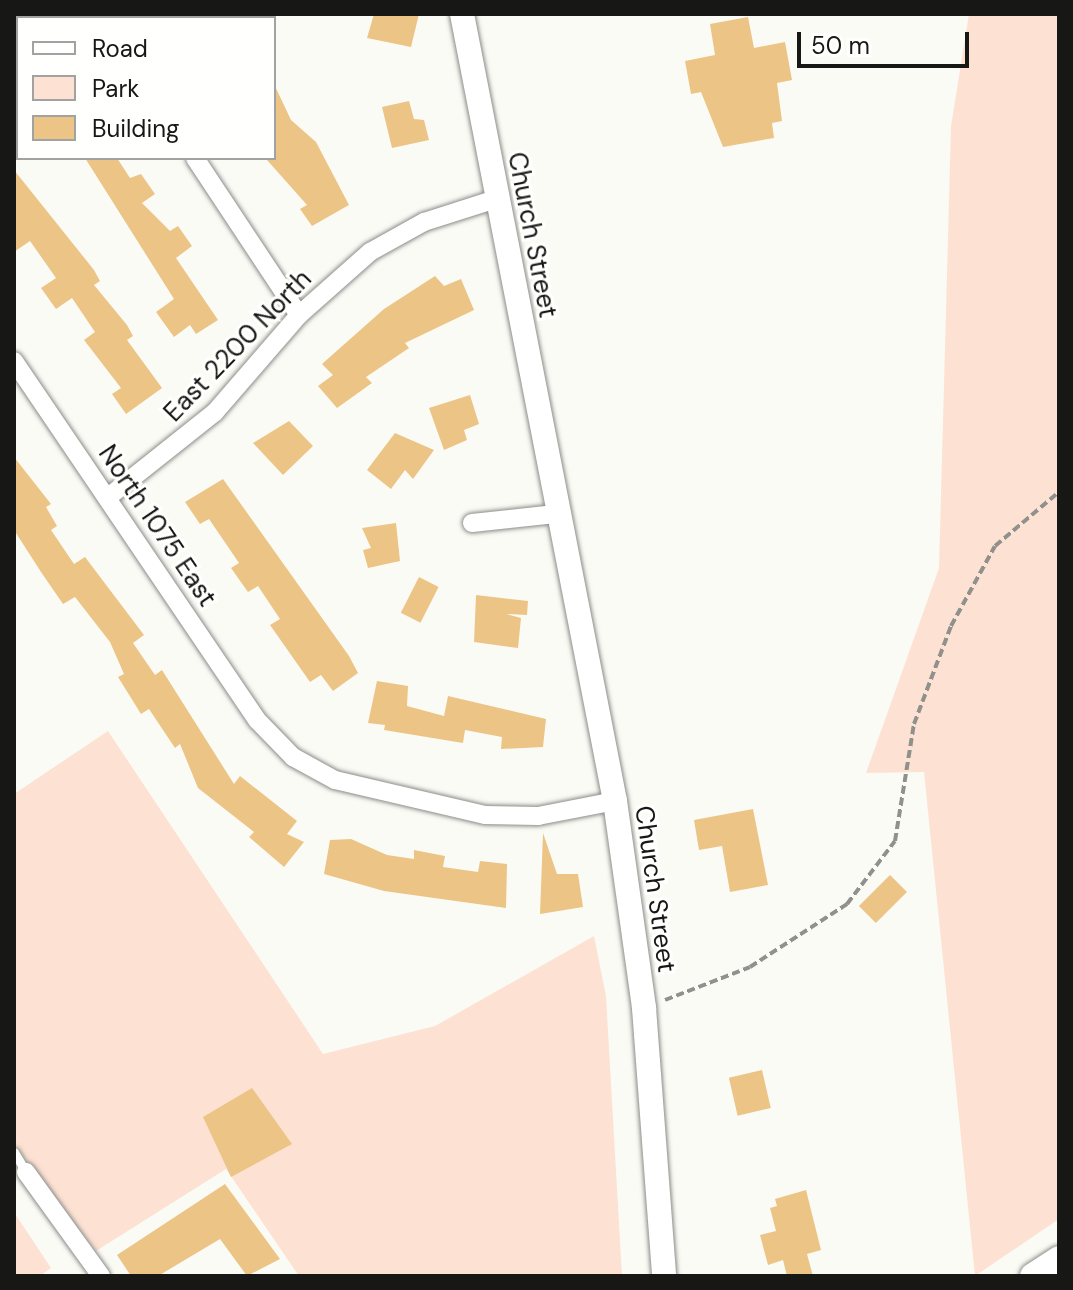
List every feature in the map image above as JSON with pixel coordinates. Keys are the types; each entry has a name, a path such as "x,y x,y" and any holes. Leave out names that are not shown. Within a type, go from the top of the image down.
{"main road":[{"path":"1033,1276 1059,1259"}],"street":[{"name":"Church Street","path":"462,14 556,514 615,801 644,1008 664,1276"},
{"path":"196,160 299,315"},
{"name":"East 2200 North","path":"107,498 215,412 299,315 370,252 424,222 496,199"},
{"name":"North 1075 East","path":"14,361 257,720 293,757 335,780 485,815 538,816 615,801"},
{"path":"472,523 556,514"},
{"path":"26,1172 101,1276"}],"lane":[{"path":"14,1152 26,1172"}],"path":[{"path":"644,1008 750,967 847,904 895,841 914,724 951,626 995,546 1059,492"}],"green space":[{"path":"969,14 1059,14 1059,1219 975,1276 924,772 866,773 939,568 951,126"},
{"path":"108,731 323,1054 435,1026 594,936 606,996 622,1276 299,1276 226,1169 96,1251 14,1144 14,794"},
{"path":"14,1212 51,1268 40,1276 14,1276"}],"building":[{"path":"374,14 419,14 411,47 367,38"},
{"path":"748,17 754,48 785,42 792,80 777,83 782,121 772,123 774,138 723,147 701,92 691,94 685,61 715,55 710,24"},
{"path":"276,88 291,120 316,142 349,205 312,226 300,209 307,205 267,160 276,160"},
{"path":"409,101 414,119 424,120 429,140 392,148 382,107"},
{"path":"86,160 118,160 130,178 141,174 155,194 142,203 170,231 178,226 192,246 176,258 218,320 196,334 190,325 174,337 156,312 174,299"},
{"path":"14,170 94,270 100,281 94,285 127,325 133,336 127,340 162,388 126,414 112,394 121,388 84,340 95,332 72,298 56,309 41,288 56,278 30,241 14,252"},
{"path":"435,276 444,286 461,279 474,310 405,343 409,348 366,377 372,383 337,408 318,386 333,375 322,364 384,309"},
{"path":"470,395 479,424 464,430 467,440 444,450 429,408"},
{"path":"289,421 313,446 283,475 253,443"},
{"path":"395,433 434,450 413,479 405,470 391,489 367,470"},
{"path":"14,457 51,504 46,507 57,526 51,530 74,564 85,557 144,635 133,643 155,675 162,670 234,784 240,776 297,821 287,834 304,842 284,867 249,837 254,832 198,788 180,744 175,748 149,709 141,714 118,677 124,674 110,642 75,597 63,604 41,572 14,530"},
{"path":"223,479 358,673 333,691 321,675 310,682 270,625 280,619 258,586 248,592 231,568 239,563 209,519 200,524 185,502"},
{"path":"396,523 400,561 368,568 363,550 371,548 362,528"},
{"path":"419,577 439,587 420,623 401,613"},
{"path":"476,595 528,601 527,615 506,614 521,618 518,648 474,642"},
{"path":"377,681 408,686 407,706 444,716 448,696 546,719 543,747 501,749 502,737 465,730 463,743 384,730 385,725 368,723"},
{"path":"753,809 768,885 730,892 722,846 699,850 694,820"},
{"path":"543,833 557,874 578,874 583,907 540,914"},
{"path":"351,839 387,855 414,859 414,850 445,856 443,867 478,872 480,861 507,864 506,908 384,891 324,874 330,840"},
{"path":"890,875 907,892 876,923 859,906"},
{"path":"762,1070 771,1108 738,1116 729,1078"},
{"path":"252,1088 292,1144 231,1177 203,1117"},
{"path":"225,1184 280,1259 247,1276 220,1239 158,1276 131,1276 117,1255"},
{"path":"806,1190 821,1250 807,1254 813,1276 787,1276 783,1260 768,1265 760,1235 776,1231 770,1208 777,1206 775,1199"}]}
